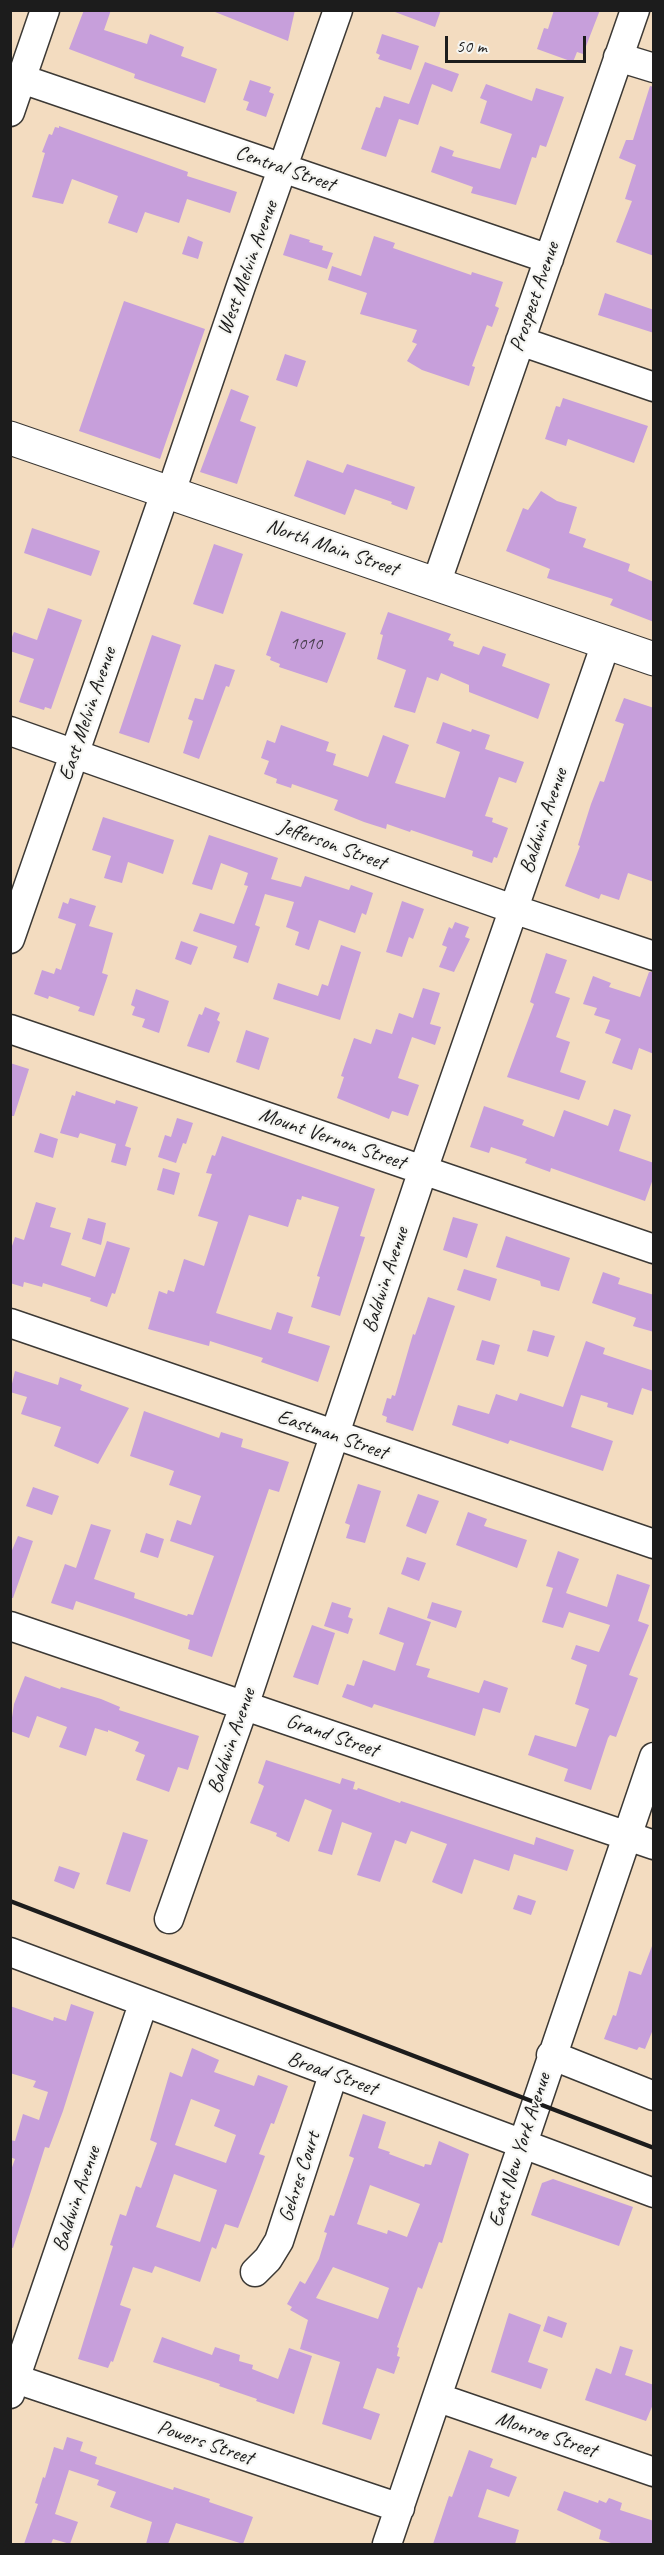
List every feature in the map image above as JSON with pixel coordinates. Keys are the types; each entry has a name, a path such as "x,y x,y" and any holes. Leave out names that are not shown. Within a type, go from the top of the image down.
{"main road":[{"name":"North Main Street","path":"10,438 654,659"}],"street":[{"path":"10,112 45,10"},
{"name":"West Melvin Avenue","path":"168,491 284,169 338,10"},
{"name":"Prospect Avenue","path":"436,584 635,10"},
{"path":"618,57 654,68"},
{"name":"Central Street","path":"22,79 549,259"},
{"path":"520,341 654,387"},
{"name":"East Melvin Avenue","path":"10,939 168,491"},
{"name":"Baldwin Avenue","path":"169,1920 244,1706 423,1170 606,643"},
{"name":"Jefferson Street","path":"10,731 513,909 654,956"},
{"name":"Mount Vernon Street","path":"10,1029 654,1248"},
{"name":"Eastman Street","path":"10,1323 654,1544"},
{"name":"Grand Street","path":"10,1626 654,1845"},
{"name":"East New York Avenue","path":"387,2544 439,2398 521,2144 654,1757"},
{"name":"Broad Street","path":"10,1952 143,2004 654,2193"},
{"name":"Baldwin Avenue","path":"12,2384 143,2004"},
{"path":"551,2055 654,2096"},
{"name":"Gehres Court","path":"255,2272 268,2259 279,2241 333,2074"},
{"name":"Powers Street","path":"12,2384 400,2508"},
{"name":"Monroe Street","path":"439,2398 654,2472"}],"building":[{"path":"84,10 111,10 104,30 147,44 150,34 184,47 181,56 217,69 205,103 134,78 135,74 69,49"},
{"path":"210,10 295,10 288,41"},
{"path":"395,10 441,10 435,27 395,12"},
{"path":"554,10 600,10 583,54 577,52 573,62 537,49 544,28 548,29"},
{"path":"382,34 419,46 411,70 378,59 380,55 376,53"},
{"path":"425,62 459,74 452,92 432,84 418,125 399,119 386,157 361,149 376,107 380,108 384,96 409,104"},
{"path":"250,80 271,87 269,92 274,94 266,117 246,110 249,102 243,100"},
{"path":"486,84 532,101 536,88 564,97 546,147 540,145 536,158 532,157 516,205 471,193 473,187 431,172 440,146 454,151 452,156 500,169 512,134 480,123 487,101 480,98"},
{"path":"650,86 654,87 654,256 616,242 632,201 625,199 636,165 619,158 626,140 633,140"},
{"path":"59,126 188,172 187,176 237,192 230,213 187,199 179,223 145,212 137,233 108,223 118,196 72,179 63,204 32,197 45,153 42,152 49,134 52,135 55,127 59,128"},
{"path":"290,234 310,240 309,242 323,246 322,250 333,253 327,269 283,255"},
{"path":"188,236 203,242 198,259 182,254"},
{"path":"374,236 395,243 393,248 471,275 472,272 503,282 495,306 499,308 492,327 487,325 472,366 475,367 469,386 422,370 407,361 417,344 412,342 417,330 360,314 367,293 328,280 332,266 361,276"},
{"path":"605,293 654,310 654,333 598,315"},
{"path":"124,301 205,329 160,459 79,431"},
{"path":"285,354 306,361 297,387 276,380"},
{"path":"231,389 249,396 240,421 256,427 237,484 200,472"},
{"path":"563,398 648,426 634,463 568,439 566,446 545,439 556,406 560,407"},
{"path":"307,460 343,473 347,464 415,487 407,510 391,504 392,502 355,489 345,515 294,496"},
{"path":"541,491 557,501 577,507 569,533 586,539 583,547 630,564 628,571 654,582 654,622 610,605 613,599 547,578 550,569 506,551 523,508 528,510"},
{"path":"32,528 100,551 91,576 24,553"},
{"path":"214,544 243,554 223,614 193,604"},
{"path":"48,608 82,620 51,709 45,707 44,710 19,702 34,659 10,651 10,642 14,632 37,640"},
{"path":"281,611 346,633 327,683 279,667 280,664 270,660 271,657 266,655"},
{"path":"388,612 451,634 448,640 454,642 453,646 479,655 483,646 506,654 502,666 550,684 538,719 469,692 469,685 441,673 438,681 427,677 415,713 394,707 406,670 377,659 383,635 380,634"},
{"path":"152,635 181,645 149,743 119,733"},
{"path":"215,664 235,670 229,687 226,686 199,759 183,753 193,721 188,719 195,698 203,700"},
{"path":"624,698 654,708 654,882 628,873 619,900 601,894 599,899 565,886 580,846 578,845 591,804 600,781 604,782 624,724 615,721"},
{"path":"443,722 471,732 472,729 490,735 485,749 524,762 516,783 499,777 485,816 493,818 492,822 508,828 497,858 494,857 492,863 472,856 473,851 411,830 410,832 387,824 386,829 364,822 334,810 338,800 292,784 291,788 276,783 277,779 264,774 269,761 261,758 267,740 275,743 281,725 329,742 326,751 336,754 333,765 368,777 383,735 409,745 395,783 445,798 460,752 436,743"},
{"path":"103,817 174,840 163,874 128,862 122,883 104,878 111,856 92,850"},
{"path":"209,835 278,858 271,879 301,887 305,876 349,890 351,885 373,893 366,915 362,913 355,933 319,920 309,950 295,945 299,932 286,927 294,902 265,894 255,925 260,927 248,963 233,958 237,946 193,931 200,913 234,924 248,886 244,885 248,873 221,863 212,890 192,884"},
{"path":"70,898 96,906 89,926 113,933 102,973 108,975 94,1016 78,1011 80,1007 49,996 48,999 34,994 42,970 54,974 56,968 61,970 76,924 58,918 63,902 68,904"},
{"path":"402,901 424,909 413,939 409,937 402,957 386,952"},
{"path":"455,922 469,927 465,937 470,939 454,972 439,967 447,947 442,945 449,927 452,929"},
{"path":"181,941 198,947 191,965 175,959"},
{"path":"341,945 361,952 340,1020 273,999 278,983 318,996 322,984 328,986"},
{"path":"546,953 567,960 555,993 570,998 556,1037 570,1042 560,1072 586,1081 579,1100 507,1077 534,1004 530,1002"},
{"path":"649,972 654,972 654,1054 639,1048 632,1070 612,1063 621,1039 605,1033 610,1020 594,1015 597,1008 583,1004 593,976 611,983 609,987 640,997"},
{"path":"423,988 440,993 430,1024 441,1027 435,1045 412,1037 398,1078 419,1085 408,1116 392,1111 389,1119 337,1098 344,1077 341,1076 354,1038 371,1044 376,1029 392,1034 399,1013 413,1018"},
{"path":"136,989 169,1001 159,1033 142,1027 145,1019 132,1015 135,1007 131,1005"},
{"path":"205,1007 220,1013 217,1020 220,1022 209,1053 187,1046 199,1014 202,1015"},
{"path":"246,1030 269,1038 259,1070 236,1062"},
{"path":"10,1063 29,1069 14,1116 10,1116"},
{"path":"76,1091 115,1104 116,1100 138,1107 125,1146 131,1148 126,1166 111,1162 116,1144 80,1133 78,1138 60,1133 72,1095 75,1096"},
{"path":"484,1106 524,1120 522,1125 554,1137 564,1110 608,1126 614,1109 631,1115 619,1151 654,1163 654,1176 645,1201 551,1168 550,1172 525,1163 527,1159 491,1147 489,1153 470,1147"},
{"path":"177,1118 193,1123 176,1163 158,1157 165,1135 171,1137"},
{"path":"40,1133 58,1139 53,1158 34,1152"},
{"path":"222,1136 375,1189 360,1236 365,1237 340,1316 311,1307 320,1277 317,1276 339,1207 302,1196 301,1200 297,1199 288,1227 249,1215 216,1313 271,1330 277,1312 293,1317 288,1333 330,1346 318,1382 261,1362 263,1358 210,1341 209,1346 148,1329 159,1291 167,1294 168,1290 174,1292 184,1259 204,1266 218,1222 198,1216 212,1174 206,1173"},
{"path":"163,1168 180,1173 174,1195 157,1190"},
{"path":"36,1202 56,1208 50,1227 71,1233 61,1265 95,1277 107,1241 130,1248 115,1294 112,1293 107,1307 90,1301 91,1298 43,1283 42,1287 24,1282 23,1287 10,1283 12,1246 15,1237 24,1240"},
{"path":"453,1217 478,1224 467,1258 443,1250"},
{"path":"88,1218 106,1223 101,1245 82,1239"},
{"path":"506,1236 570,1258 559,1291 541,1286 540,1281 496,1267"},
{"path":"464,1269 497,1279 490,1301 457,1290"},
{"path":"603,1272 620,1278 618,1284 654,1295 654,1332 633,1326 636,1318 592,1303"},
{"path":"428,1297 455,1306 413,1431 386,1422 387,1417 382,1415 387,1398 391,1399 392,1395 395,1396 413,1334 415,1335"},
{"path":"533,1330 555,1336 548,1357 527,1351"},
{"path":"482,1340 500,1345 494,1365 476,1360"},
{"path":"586,1341 605,1348 603,1354 654,1371 654,1392 642,1388 633,1415 607,1407 608,1403 581,1395 571,1427 613,1441 603,1471 510,1440 508,1444 452,1425 458,1405 489,1414 496,1394 517,1401 520,1393 563,1407"},
{"path":"15,1371 58,1385 60,1377 82,1385 80,1390 129,1408 98,1464 54,1446 61,1427 21,1414 27,1397 10,1392"},
{"path":"144,1411 219,1438 221,1432 243,1439 241,1447 289,1462 279,1492 269,1489 212,1657 188,1649 190,1640 127,1618 76,1601 73,1610 51,1603 65,1564 76,1568 91,1524 111,1530 94,1579 135,1593 134,1598 187,1616 188,1614 193,1615 214,1556 170,1541 177,1520 191,1525 201,1496 169,1485 174,1471 130,1456"},
{"path":"358,1484 381,1491 365,1543 346,1538 350,1525 345,1523"},
{"path":"33,1487 59,1496 52,1515 26,1506"},
{"path":"418,1494 439,1501 426,1534 406,1526"},
{"path":"468,1512 487,1519 484,1526 527,1540 517,1568 456,1545"},
{"path":"146,1533 164,1539 158,1558 140,1552"},
{"path":"18,1536 33,1541 13,1598 10,1598 10,1555"},
{"path":"558,1551 579,1559 566,1593 607,1607 617,1574 650,1585 638,1621 649,1625 629,1675 638,1678 616,1737 610,1735 608,1738 591,1790 564,1781 568,1769 528,1755 535,1735 576,1747 589,1709 575,1704 587,1665 571,1659 576,1645 599,1652 610,1625 569,1612 563,1628 542,1622 553,1588 546,1586"},
{"path":"407,1557 426,1563 419,1581 401,1574"},
{"path":"332,1602 351,1608 348,1617 353,1619 348,1634 324,1626"},
{"path":"432,1602 462,1611 456,1628 427,1618"},
{"path":"388,1607 431,1622 416,1665 430,1669 427,1677 479,1693 484,1680 508,1688 500,1713 483,1708 475,1736 374,1704 372,1708 342,1697 347,1684 354,1686 363,1660 395,1671 404,1643 379,1634"},
{"path":"312,1625 335,1633 318,1685 293,1677"},
{"path":"25,1676 60,1689 61,1687 101,1699 120,1707 119,1710 199,1736 188,1770 178,1767 169,1792 136,1780 145,1755 135,1751 139,1742 108,1730 108,1732 95,1728 86,1756 59,1747 67,1727 37,1716 29,1738 10,1731 14,1704"},
{"path":"266,1760 340,1784 342,1778 355,1782 353,1789 358,1788 400,1803 401,1801 534,1845 536,1837 574,1850 567,1871 514,1854 509,1871 474,1859 462,1894 432,1882 447,1844 411,1831 406,1844 395,1840 380,1882 357,1875 372,1833 342,1822 332,1855 318,1851 332,1810 305,1799 289,1842 276,1836 277,1833 250,1823 264,1786 258,1783"},
{"path":"123,1832 148,1840 130,1892 106,1884"},
{"path":"59,1866 80,1873 74,1889 54,1881"},
{"path":"518,1895 536,1901 531,1915 513,1909"},
{"path":"652,1946 654,1946 654,2027 645,2049 639,2047 637,2050 604,2039 613,2015 616,2016 629,1971 641,1975"},
{"path":"71,2004 94,2012 63,2111 49,2148 45,2147 13,2248 10,2247 10,2173 15,2159 10,2157 10,2140 15,2141 23,2114 39,2120 48,2092 33,2087 36,2081 10,2073 10,2006 53,2021 54,2017 66,2021"},
{"path":"192,2048 219,2060 214,2072 254,2086 258,2075 288,2086 274,2124 271,2123 259,2154 265,2156 238,2228 225,2224 216,2249 212,2247 200,2282 155,2266 152,2273 133,2267 120,2305 131,2309 113,2362 111,2361 108,2368 78,2359 113,2246 110,2245 120,2214 126,2216 136,2186 141,2188 157,2143 150,2140 170,2072 182,2077","holes":["191,2099 220,2110 214,2126 236,2135 226,2163 175,2145","174,2174 217,2190 200,2242 156,2227"]},
{"path":"363,2114 386,2122 378,2148 390,2152 389,2154 424,2167 425,2164 431,2165 439,2141 469,2154 442,2243 439,2242 422,2289 418,2287 397,2347 399,2348 397,2356 400,2357 394,2374 377,2368 363,2408 380,2414 371,2440 322,2424 340,2362 300,2349 308,2320 290,2310 292,2307 287,2304 300,2281 305,2284 319,2259 327,2233 324,2232 330,2215 334,2216 354,2158 349,2156","holes":["370,2185 420,2204 407,2237 388,2230 387,2234 357,2224","333,2267 389,2288 378,2319 316,2298"]},
{"path":"553,2179 633,2207 619,2246 531,2215 542,2183"},
{"path":"509,2313 541,2325 528,2362 548,2369 541,2389 491,2372"},
{"path":"548,2316 567,2323 562,2338 543,2331"},
{"path":"162,2337 212,2355 215,2347 240,2355 239,2361 253,2365 252,2369 278,2379 289,2348 312,2356 294,2414 219,2386 220,2384 153,2362"},
{"path":"620,2346 633,2350 625,2375 654,2385 654,2402 646,2421 585,2400 596,2368 611,2374"},
{"path":"67,2437 83,2442 80,2451 97,2457 95,2464 173,2490 174,2487 210,2499 209,2502 253,2517 243,2544 176,2523 168,2544 146,2544 152,2522 110,2507 116,2492 97,2485 99,2480 69,2470 55,2514 78,2522 70,2544 53,2539 51,2544 24,2544 54,2447 63,2450"},
{"path":"469,2450 493,2459 490,2467 517,2477 509,2497 487,2489 478,2517 519,2530 515,2544 433,2544 449,2496 452,2497"},
{"path":"564,2491 598,2503 599,2500 606,2503 609,2498 622,2503 620,2510 654,2521 654,2544 614,2544 599,2539 601,2530 557,2510"}],"railway":[{"path":"10,1901 654,2148"}]}
